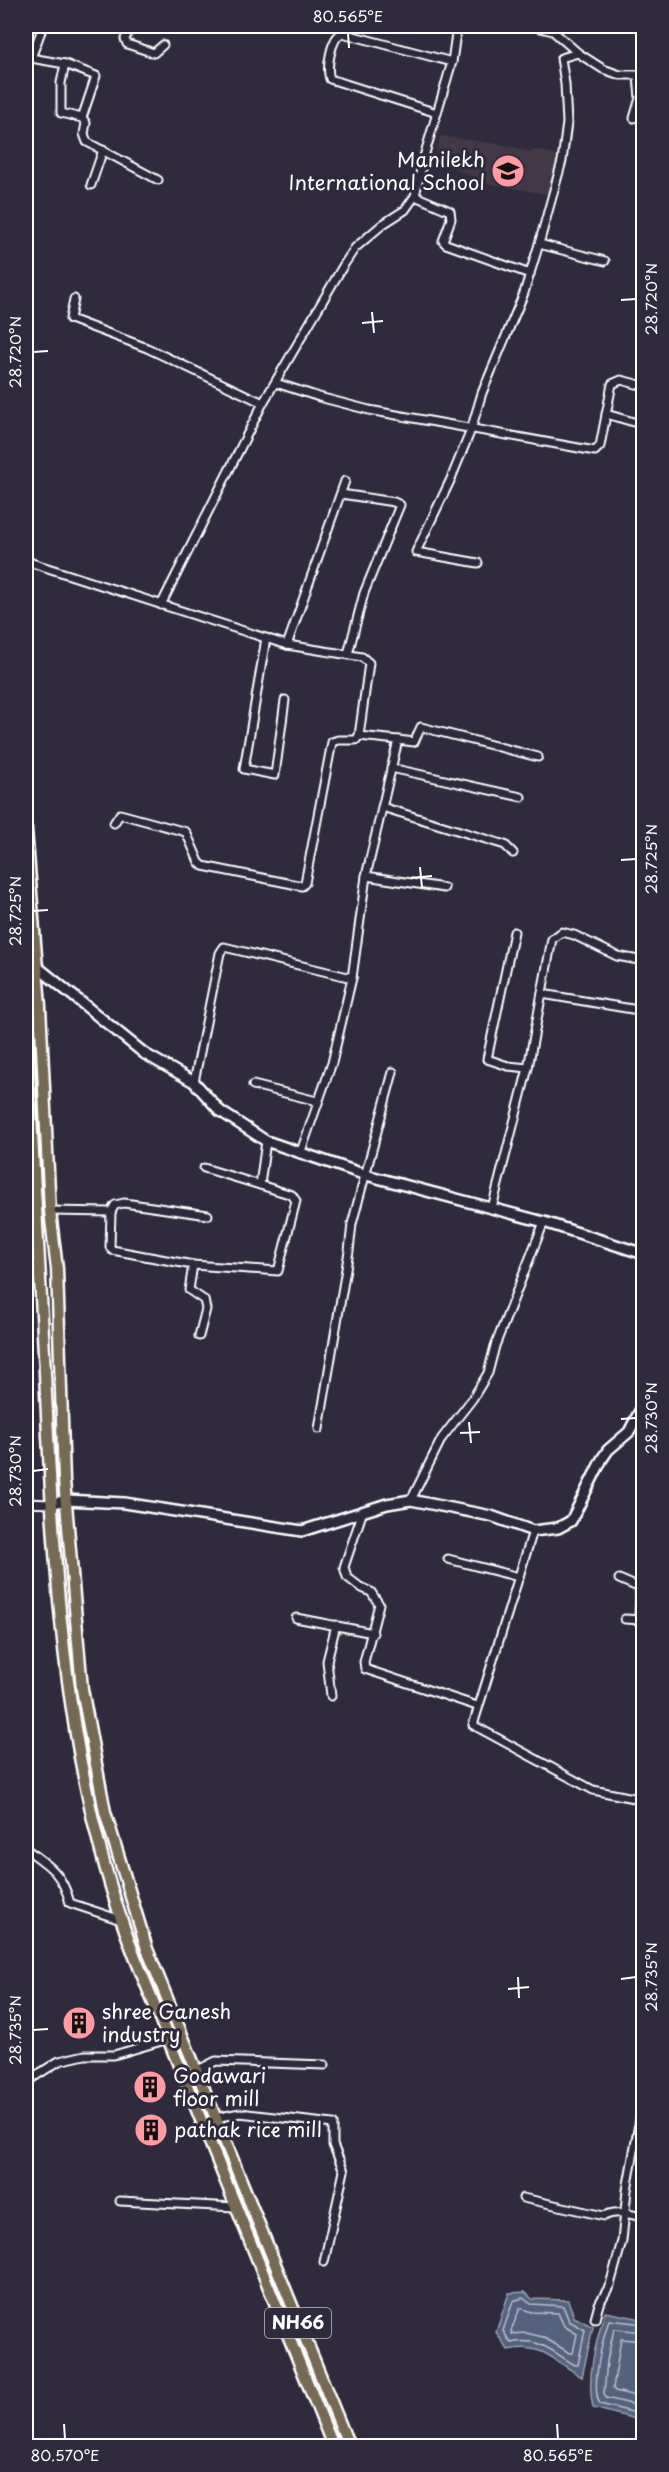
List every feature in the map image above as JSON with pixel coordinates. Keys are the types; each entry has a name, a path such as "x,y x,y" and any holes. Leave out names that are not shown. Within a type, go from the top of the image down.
{"highway":[{"name":"NH66","path":"26,829 40,1006 50,1211 57,1269 66,1500 82,1689 105,1812 140,1929 349,2446"},
{"name":"NH66","path":"26,1010 29,1173 51,1504 72,1716 90,1817 121,1920 333,2446"}],"main road":[{"path":"35,965 145,1054 194,1082 220,1110 266,1141 366,1175 544,1222 644,1254"},
{"path":"51,1504 66,1500 124,1503 302,1531 387,1504 411,1500 491,1516 533,1530 556,1528 571,1521 602,1459 608,1450 629,1432 644,1403"}],"street":[{"path":"43,26 28,58 65,64 96,76 82,118"},
{"path":"130,26 125,39 127,44 154,53 163,45"},
{"path":"161,605 263,403 355,248 383,224 405,210 415,196 423,160 452,62 457,26"},
{"path":"532,26 554,28 578,53 603,69 620,75 641,76 640,98 634,118"},
{"path":"437,113 330,79 328,74 335,38 342,33 452,62"},
{"path":"478,563 417,552 471,430 482,393 530,274 562,161 567,123 561,58 578,53"},
{"path":"65,64 61,83 61,113 82,118 86,123 85,140 158,180"},
{"path":"91,185 103,150"},
{"path":"415,196 450,211 451,219 443,241 446,244 530,274"},
{"path":"539,244 605,261"},
{"path":"74,298 70,319 147,348 263,403"},
{"path":"276,383 369,410 595,451 600,446 612,384 621,380 644,386"},
{"path":"606,414 644,425"},
{"path":"287,645 345,481"},
{"path":"341,494 400,505 363,593 348,654"},
{"path":"26,561 287,645 362,657 369,663 359,736 356,740 332,742 305,884 302,886 203,866 186,832 120,814 114,823"},
{"path":"266,638 244,769 275,776 285,700"},
{"path":"359,736 414,742 420,727 538,757"},
{"path":"300,1154 332,1063 352,978 366,876 398,740"},
{"path":"392,768 521,797"},
{"path":"382,807 505,845 513,853"},
{"path":"366,876 444,888"},
{"path":"492,1208 528,1068 552,939 562,932 574,935 617,956 644,961"},
{"path":"513,933 487,1059 508,1066 528,1068"},
{"path":"194,1082 220,952 224,947 352,978"},
{"path":"542,994 644,1011"},
{"path":"319,1429 350,1251 352,1224 393,1072"},
{"path":"253,1085 317,1101"},
{"path":"260,1185 266,1141"},
{"path":"204,1168 296,1198 279,1270 193,1265 112,1250 110,1247 111,1212 115,1205 124,1203 208,1215"},
{"path":"50,1211 111,1212"},
{"path":"411,1500 442,1438 473,1398 488,1373 495,1346 544,1222"},
{"path":"193,1265 189,1290 204,1300 206,1309 198,1336"},
{"path":"26,1503 51,1504"},
{"path":"363,1511 344,1567 347,1576 360,1587 371,1592 380,1604 364,1662 365,1669 477,1706"},
{"path":"533,1530 473,1725 594,1790 644,1800"},
{"path":"447,1559 519,1577"},
{"path":"619,1579 640,1588 641,1620 625,1619"},
{"path":"296,1618 373,1633"},
{"path":"331,1696 327,1661 336,1625"},
{"path":"26,1849 53,1870 64,1882 70,1903 121,1920"},
{"path":"26,2082 59,2061 85,2055 114,2055 182,2036"},
{"path":"196,2071 216,2061 325,2066"},
{"path":"595,2319 599,2304 610,2285 626,2214 627,2190 644,2096"},
{"path":"215,2118 240,2113 333,2124 333,2145 344,2171 324,2262"},
{"path":"523,2198 604,2216 612,2211 644,2217"},
{"path":"120,2201 235,2207"}],"shaded area":[{"name":"Manilekh International School","path":"440,136 500,144 529,151 541,150 560,157 551,195 485,183 435,159"}],"water":[{"path":"525,2292 532,2299 568,2300 574,2317 593,2327 582,2377 539,2351 520,2348 508,2350 496,2332 509,2293"},
{"path":"605,2312 643,2319 643,2421 593,2408 591,2372"}],"place":[{"name":"Manilekh International School","path":"508,171"},
{"name":"shree Ganesh industry","path":"79,2023"},
{"name":"Godawari floor mill","path":"150,2087"},
{"name":"pathak rice mill","path":"151,2130"}]}
